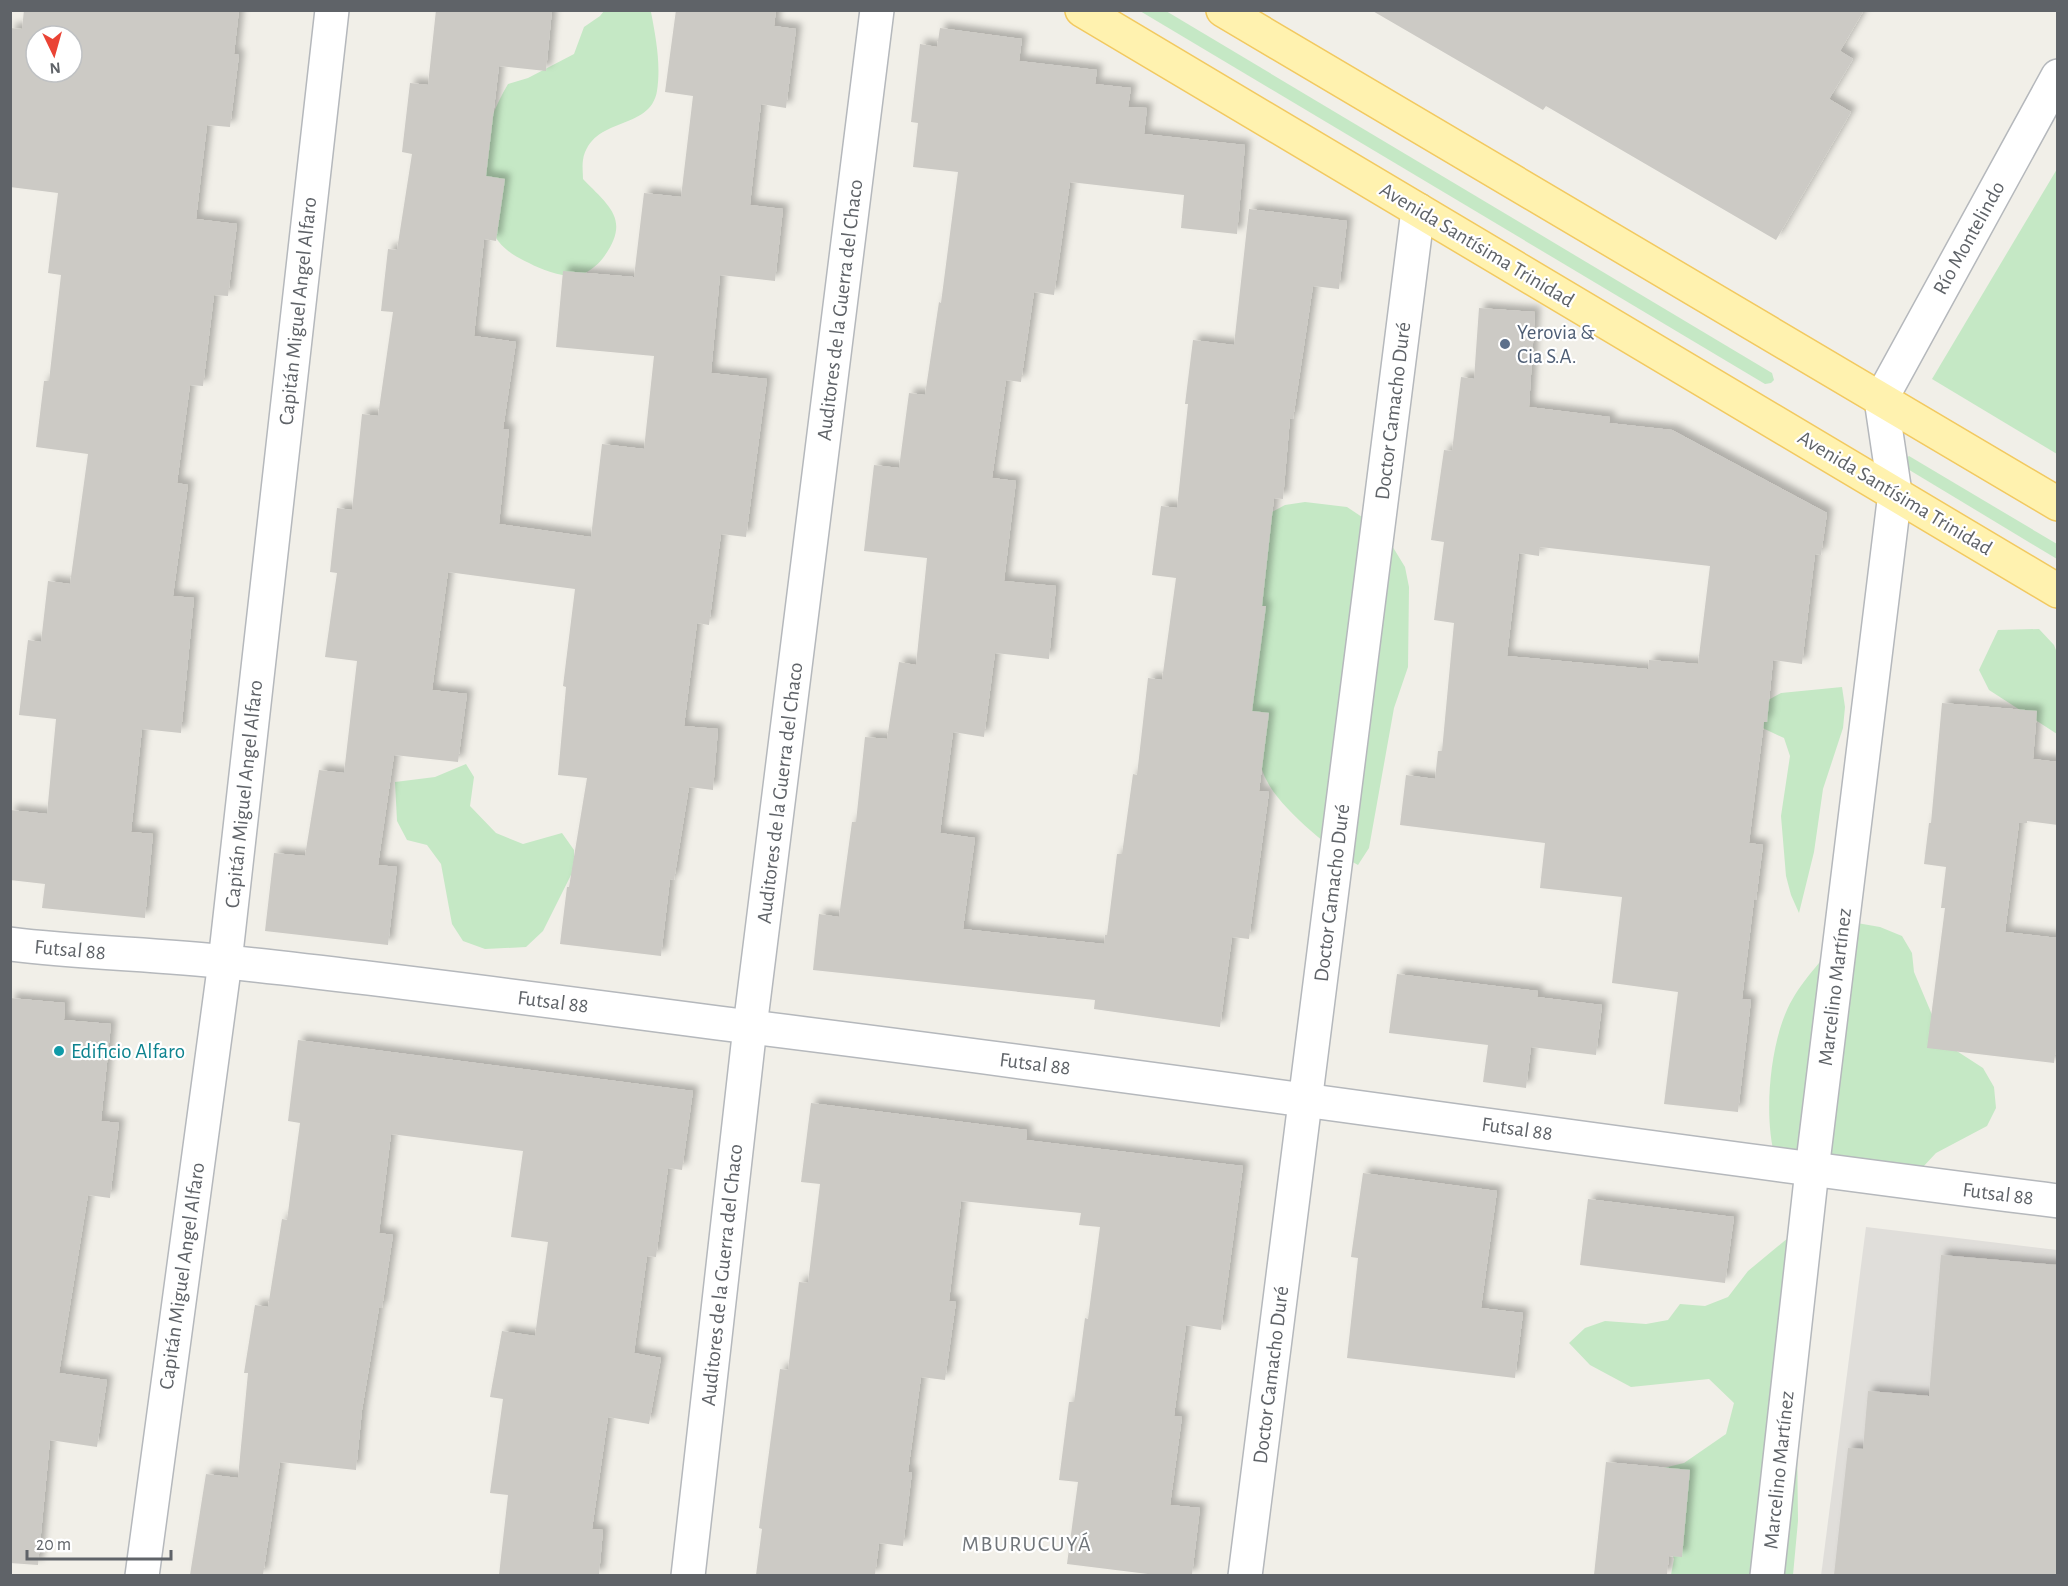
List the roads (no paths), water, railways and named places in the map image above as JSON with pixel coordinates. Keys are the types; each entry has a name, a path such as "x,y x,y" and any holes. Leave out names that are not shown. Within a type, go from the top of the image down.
{"main road":[{"name":"Avenida Santísima Trinidad","path":"1082,10 2058,591"},
{"path":"1223,10 2058,504"}],"street":[{"name":"Capitán Miguel Angel Alfaro","path":"142,1575 225,962 332,10"},
{"name":"Auditores de la Guerra del Chaco","path":"688,1575 750,1027 877,10"},
{"name":"Río Montelindo","path":"1881,399 2058,76"},
{"name":"Doctor Camacho Duré","path":"1245,1575 1418,210"},
{"name":"Marcelino Martínez","path":"1767,1575 1812,1170 1895,493 1881,399"},
{"name":"Futsal 88","path":"10,944 225,962 750,1027 2058,1201"}],"place":[{"name":"Yerovia & Cia S.A.","path":"1505,344"},
{"name":"Edificio Alfaro","path":"59,1051"}],"district":[{"name":"MBURUCUYÁ","path":"1027,1544"}]}
